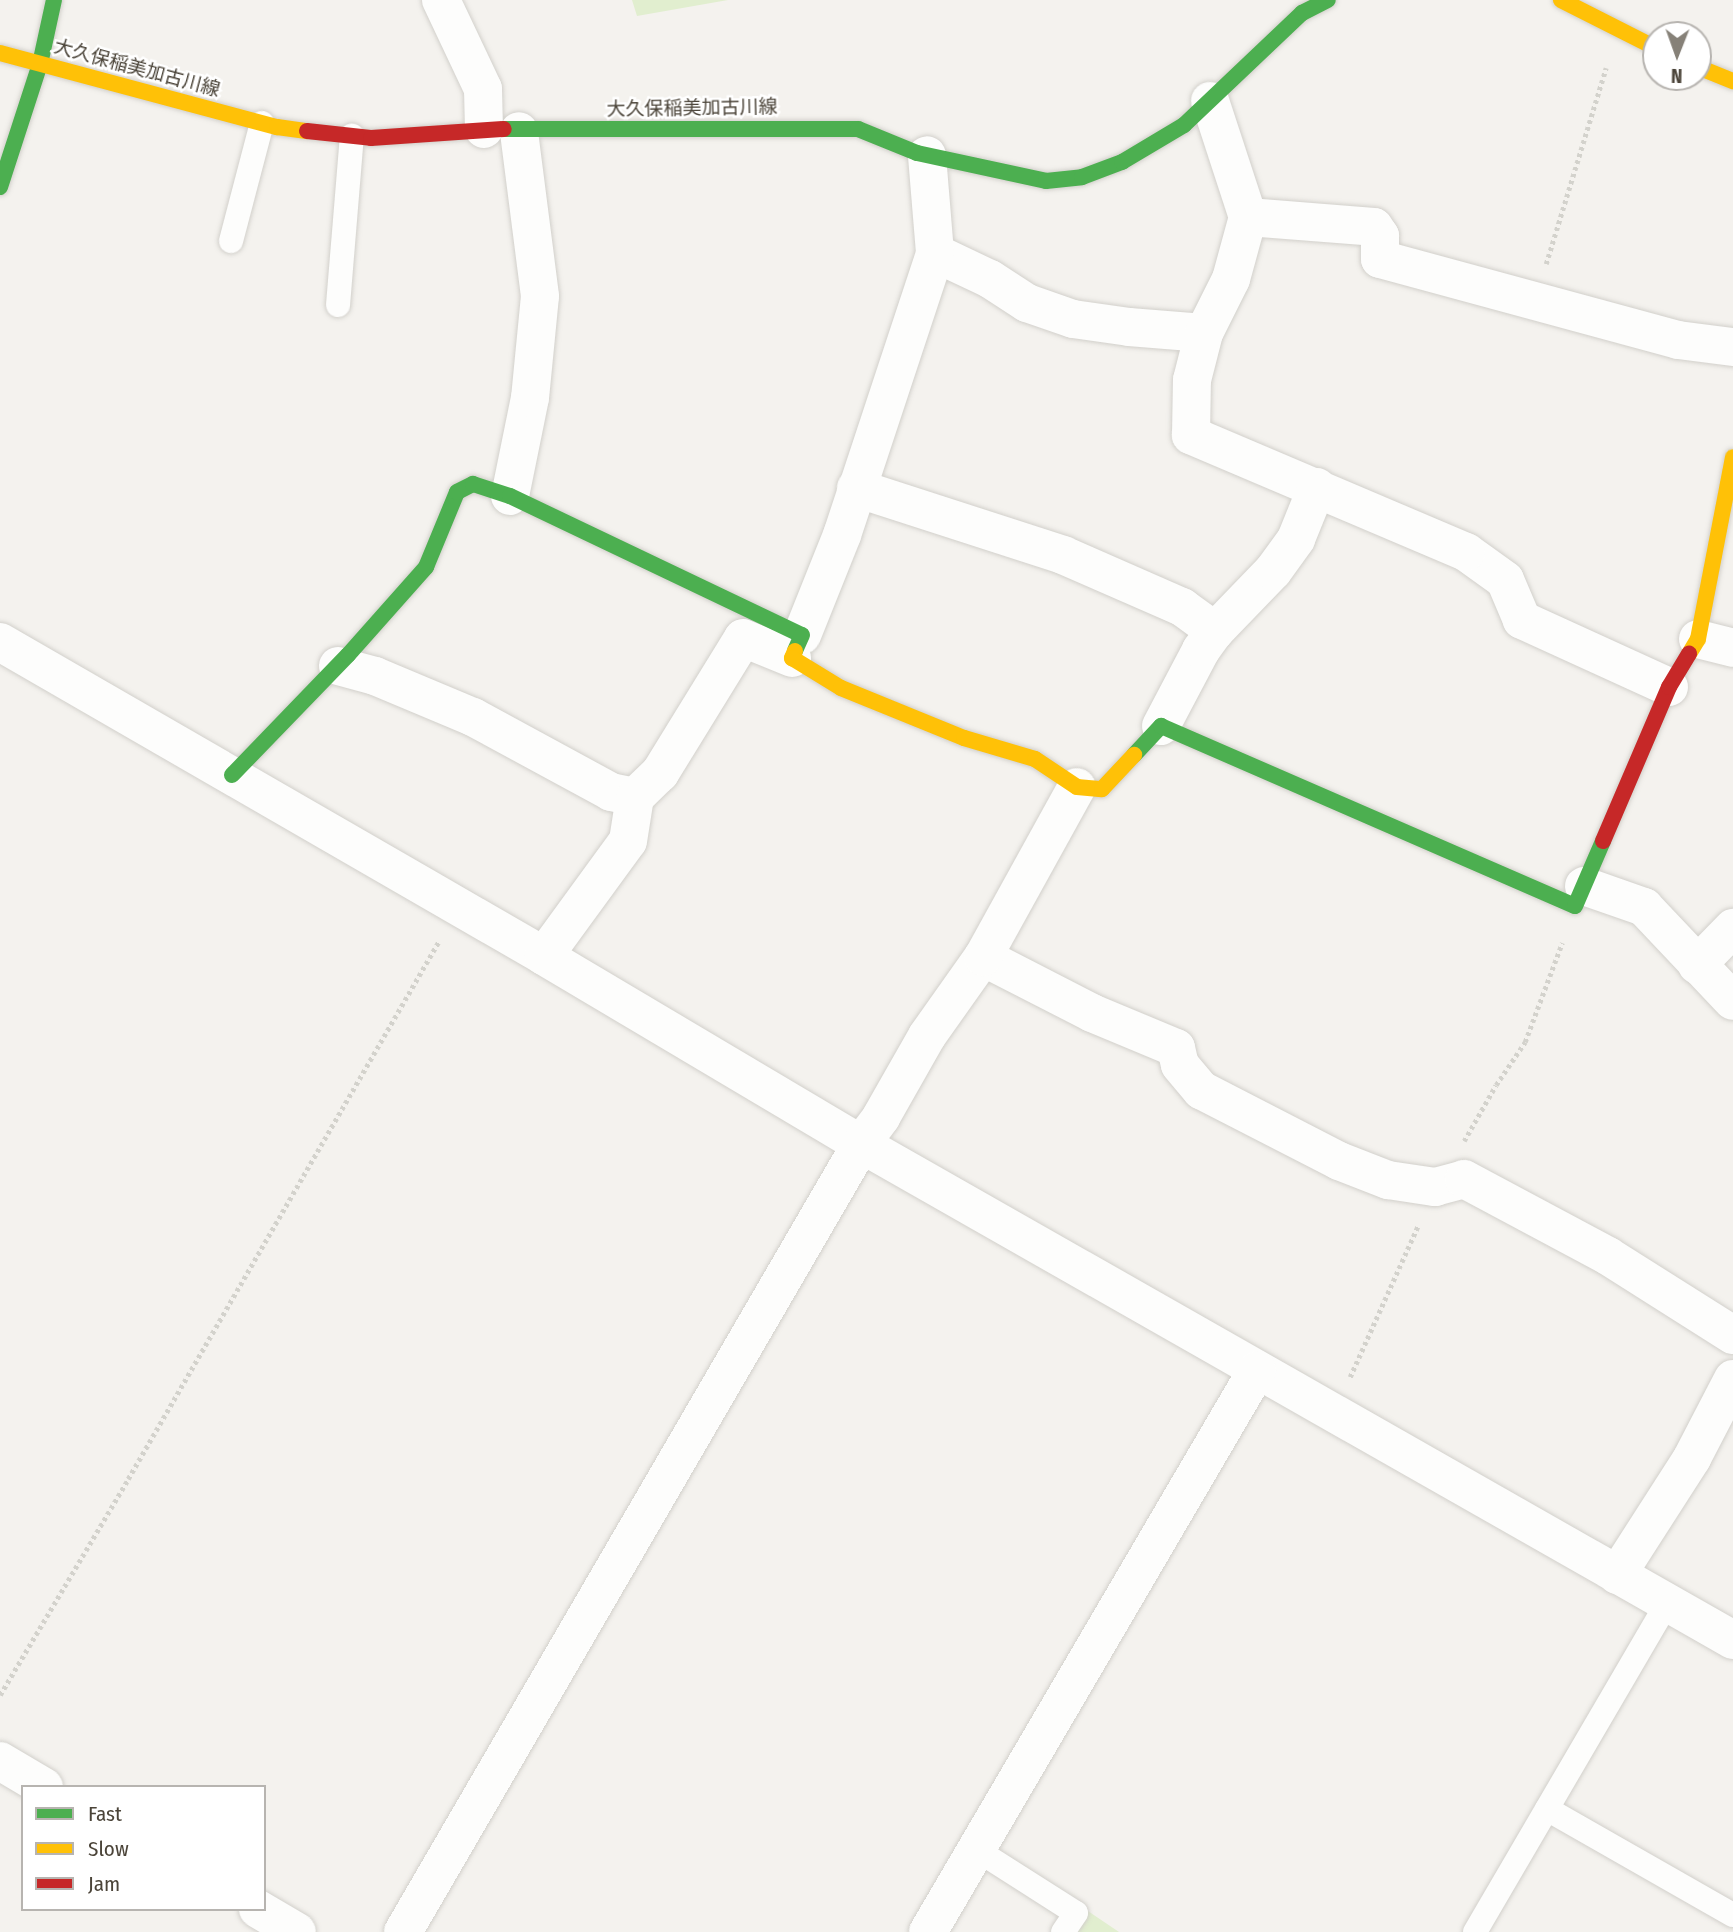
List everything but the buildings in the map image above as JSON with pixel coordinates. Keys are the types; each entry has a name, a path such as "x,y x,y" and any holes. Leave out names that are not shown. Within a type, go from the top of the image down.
{"street":[{"path":"0,187 40,64 54,0"},
{"path":"441,0 501,130 540,296 530,398 510,495"},
{"name":"大久保稲美加古川線","path":"0,53 262,123 352,136 371,138 501,130 858,129 928,155 1045,181 1082,177 1122,162 1184,125 1302,13 1328,0"},
{"path":"1562,0 1642,42"},
{"path":"1712,73 1733,81"},
{"path":"1210,101 1248,217 1231,279 1204,333 1192,380 1191,435 1466,552 1506,580 1522,620 1669,687"},
{"path":"797,647 842,535 935,253 928,155"},
{"path":"1248,217 1374,227 1380,236 1380,260 1678,340 1733,347"},
{"path":"935,253 990,279 1027,303 1073,319 1204,333"},
{"path":"1579,896 1669,687 1716,643 1733,457"},
{"path":"232,775 338,666 426,567 457,492 473,484 510,495 797,647 841,688 964,738 1035,759 1077,787 1102,789 1161,726 1201,650 1215,631 1273,572 1296,539 1317,487"},
{"path":"856,488 1063,555 1182,607 1215,631"},
{"path":"544,956 628,841 635,797 660,772 743,638 797,647"},
{"path":"0,642 459,906 861,1144 1733,1640"},
{"path":"338,666 375,676 473,717 611,792 635,797"},
{"path":"1161,726 1579,896 1644,907 1733,1001"},
{"path":"403,1932 861,1144 886,1108 927,1036 983,957 1077,787"},
{"path":"1697,965 1733,928"},
{"path":"983,957 1092,1013 1176,1048 1180,1066 1201,1090 1339,1161 1388,1180 1435,1187 1464,1179 1608,1256 1733,1335"},
{"path":"928,1932 1257,1370"},
{"path":"1617,1575 1692,1458 1733,1379"},
{"path":"0,1761 41,1785"},
{"path":"261,1911 297,1932"}],"lane":[{"path":"232,242 262,123"},
{"path":"338,305 352,136"},
{"path":"1475,1932 1667,1603"},
{"path":"1548,1809 1733,1915"},
{"path":"976,1850 1076,1913 1071,1929"}],"path":[{"path":"1535,300 1617,30"},
{"path":"1525,1042 1579,896"},
{"path":"0,1695 459,906"}],"green space":[{"path":"632,0 728,0 637,16"},
{"path":"1079,1905 1119,1932 1060,1932"}],"traffic: fast":[{"path":"0,187 40,64 54,0"},
{"path":"504,129 858,129 917,153 1046,181 1082,177 1122,162 1184,125 1302,13 1328,0"},
{"path":"232,775 348,655 426,567 457,492 473,484 510,496 802,635 795,651"},
{"path":"1134,755 1161,726 1575,906 1603,841"}],"traffic: slow":[{"path":"1561,0 1642,41"},
{"path":"0,53 277,127 307,131"},
{"path":"1712,73 1733,81"},
{"path":"1689,654 1698,639 1733,457"},
{"path":"795,651 792,658 841,688 964,738 1035,759 1077,787 1102,789 1134,755"}],"traffic: jam":[{"path":"307,131 371,138 504,129"},
{"path":"1603,841 1669,687 1689,654"}]}
